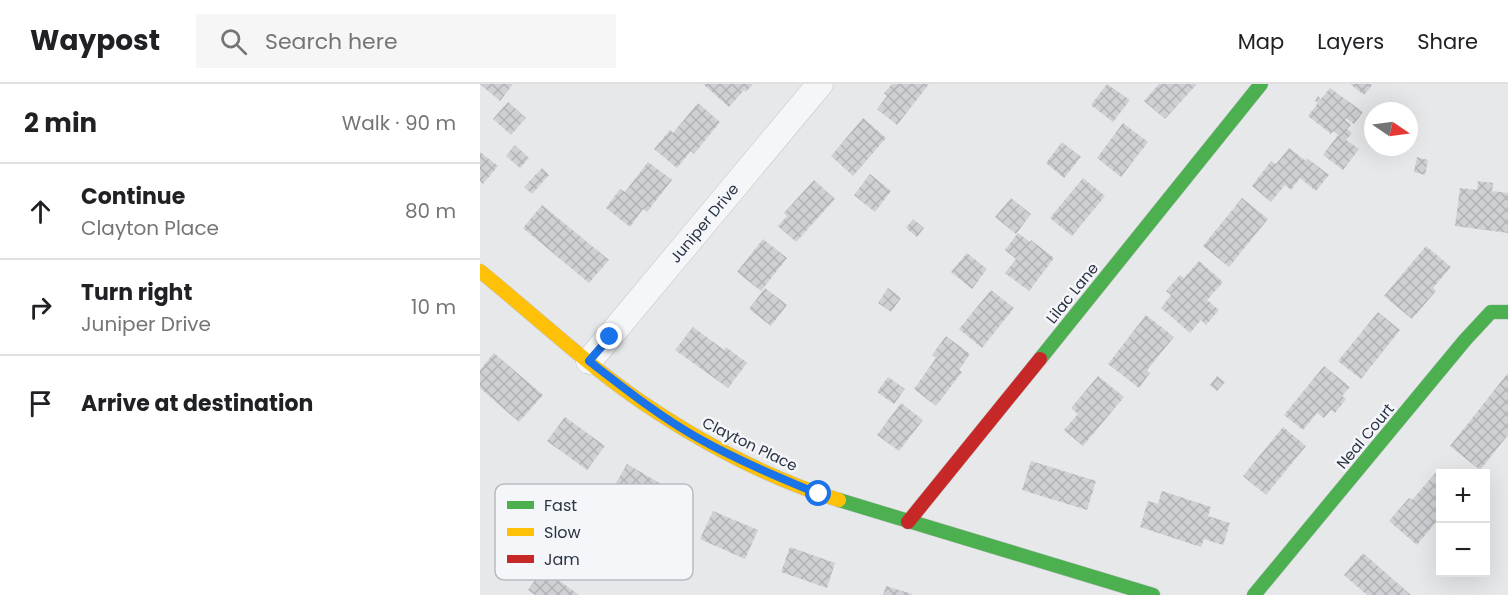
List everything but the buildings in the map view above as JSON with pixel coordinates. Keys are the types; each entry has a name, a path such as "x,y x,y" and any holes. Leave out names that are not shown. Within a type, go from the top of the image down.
{"street":[{"name":"Juniper Drive","path":"589,361 820,84"},
{"name":"Lilac Lane","path":"908,522 1261,84"},
{"name":"Clayton Place","path":"480,271 642,402 698,438 757,469 819,494 1153,595"},
{"name":"Neal Court","path":"1254,595 1465,340 1491,312 1508,312"}],"traffic: fast":[{"path":"1040,359 1261,84"},
{"path":"1254,595 1465,340 1491,312 1508,312"},
{"path":"839,500 1153,595"}],"traffic: slow":[{"path":"480,271 601,372 666,418 762,471 839,500"}],"traffic: jam":[{"path":"908,522 1040,359"}],"route":[{"path":"610,337 589,361 642,402 698,438 757,469 819,494"}]}
